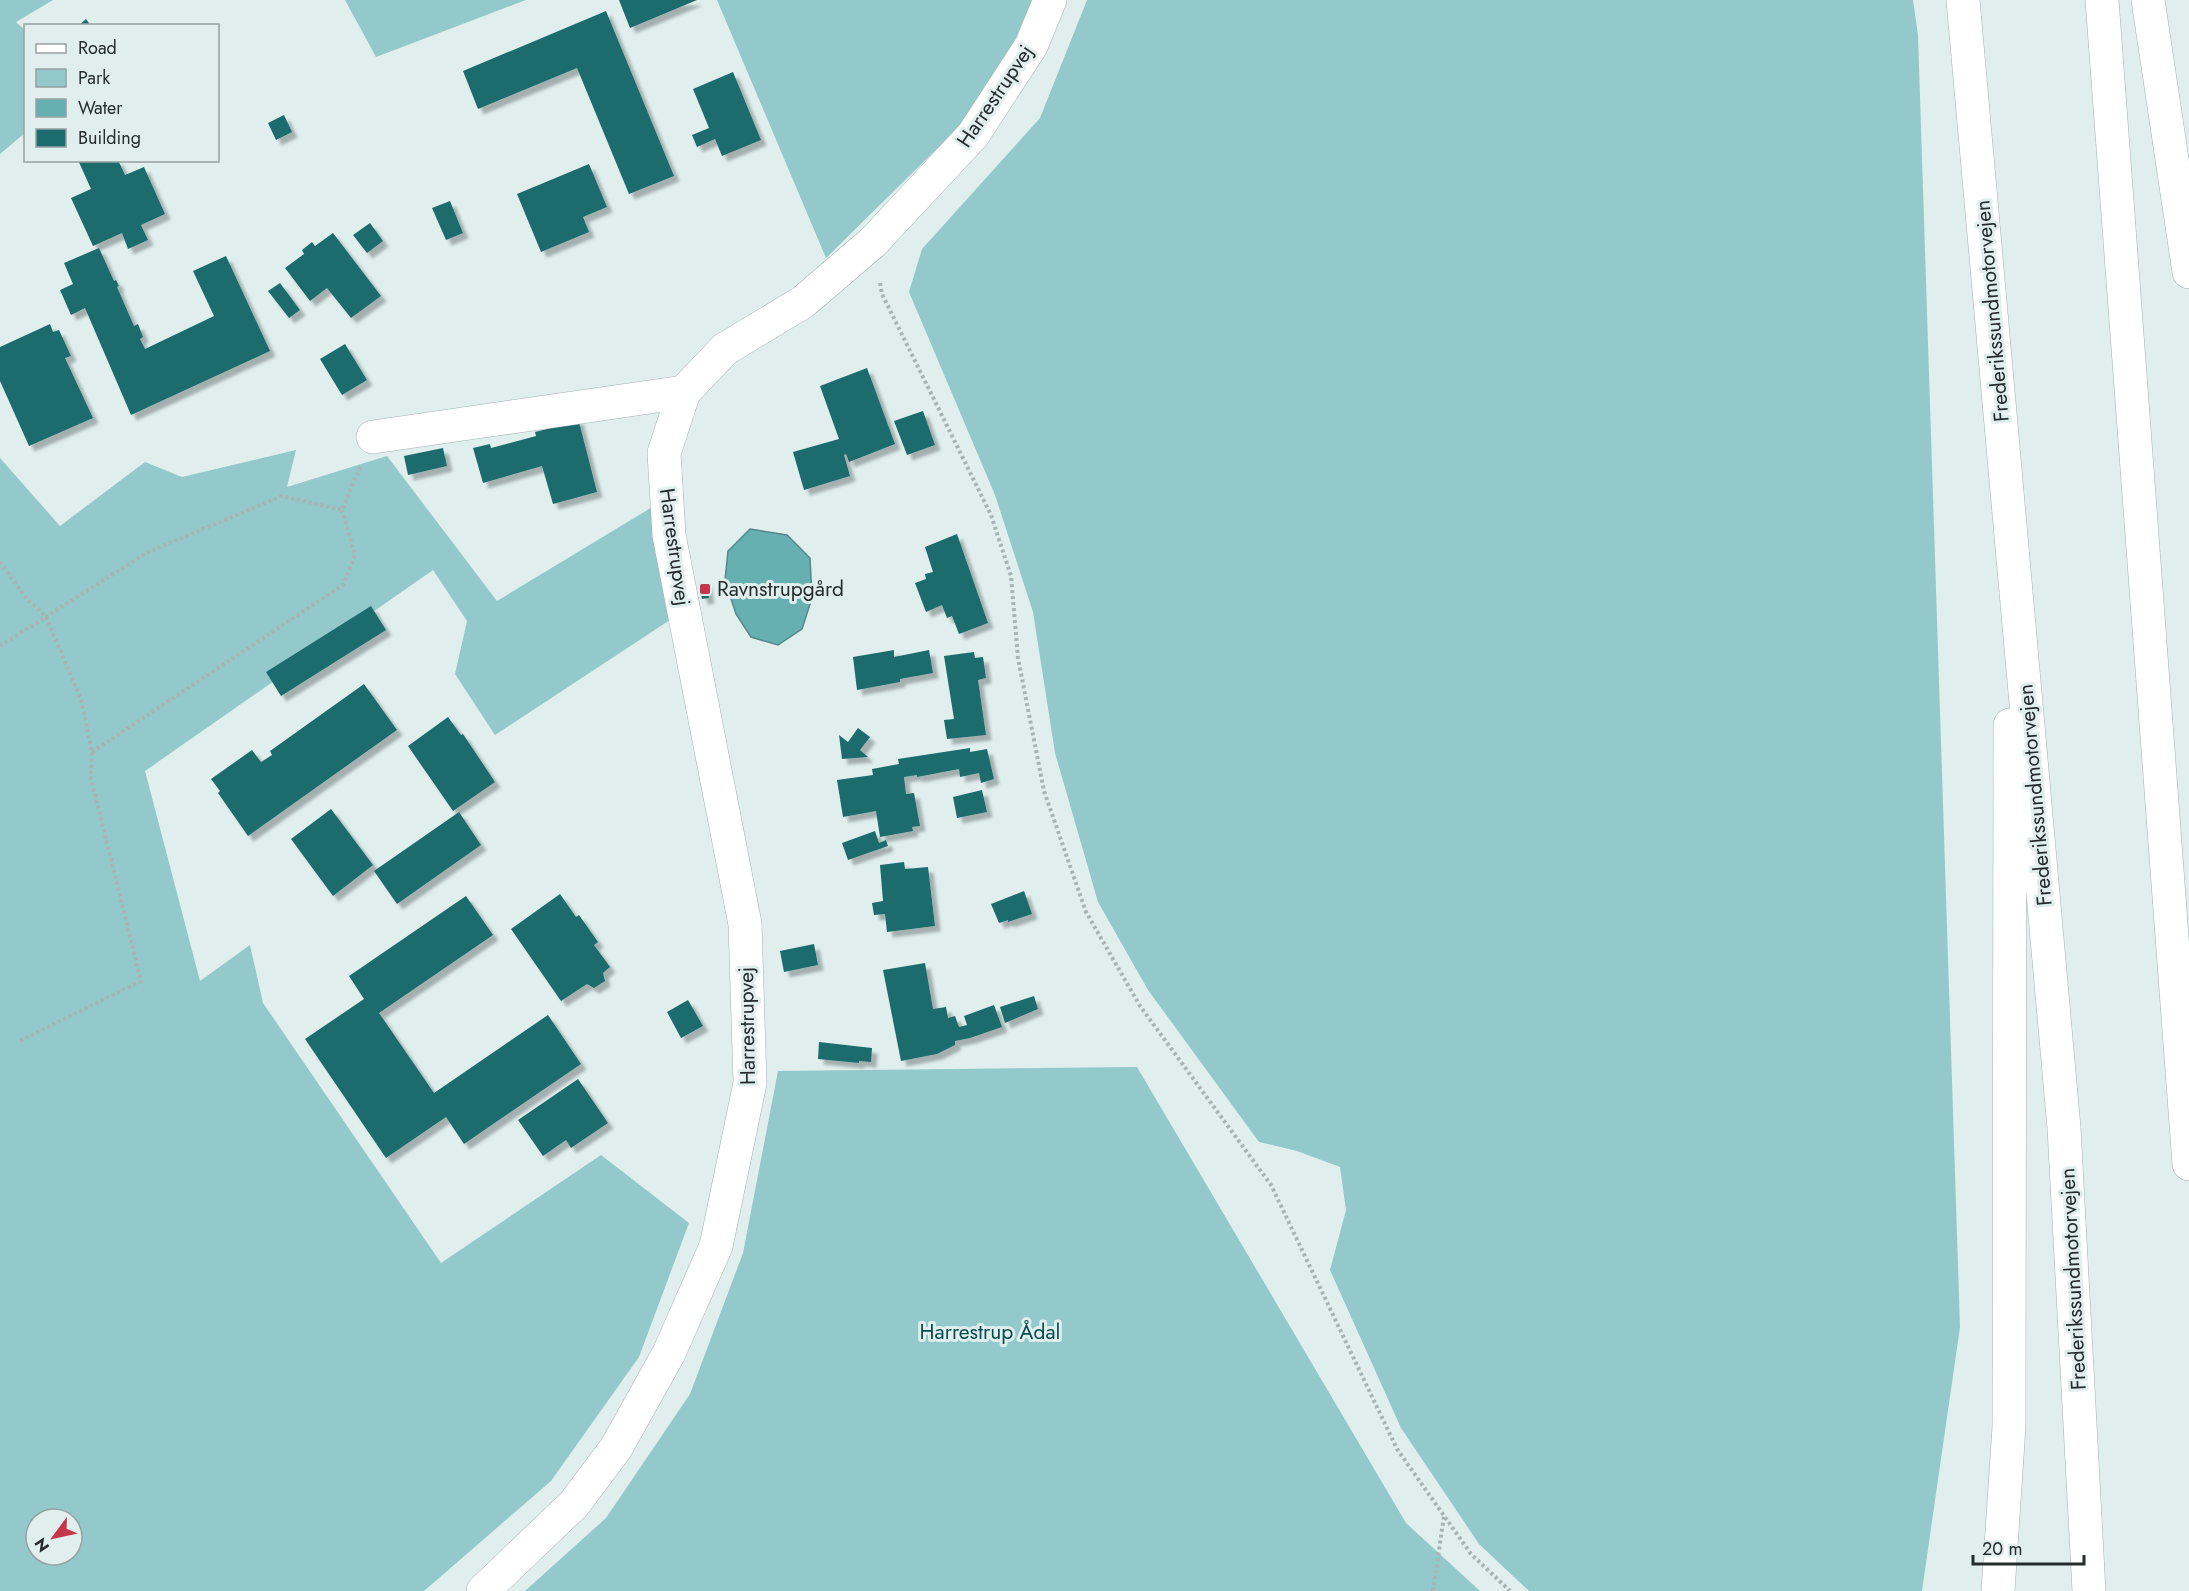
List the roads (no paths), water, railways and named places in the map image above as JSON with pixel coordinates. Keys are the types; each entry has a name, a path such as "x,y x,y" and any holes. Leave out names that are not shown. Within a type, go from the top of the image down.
{"main road":[{"name":"Harrestrupvej","path":"483,1591 574,1504 616,1448 669,1353 716,1246 750,1083 745,924 669,535 664,453 684,392 724,349 803,302 873,242 973,135 1031,46 1050,0"},
{"name":"Frederikssundmotorvejen","path":"1963,0 2013,537 2064,1128 2089,1591"},
{"path":"2102,0 2189,1164"},
{"path":"2148,0 2189,272"},
{"path":"373,437 684,392"},
{"path":"1998,1591 2009,1427 2010,638 2013,537"}],"water":[{"path":"750,529 787,535 810,558 812,598 802,629 778,645 751,637 736,614 725,580 728,551"}],"place":[{"name":"Ravnstrupgård","path":"705,589"}],"park label":[{"name":"Harrestrup Ådal","path":"990,1332"}]}
